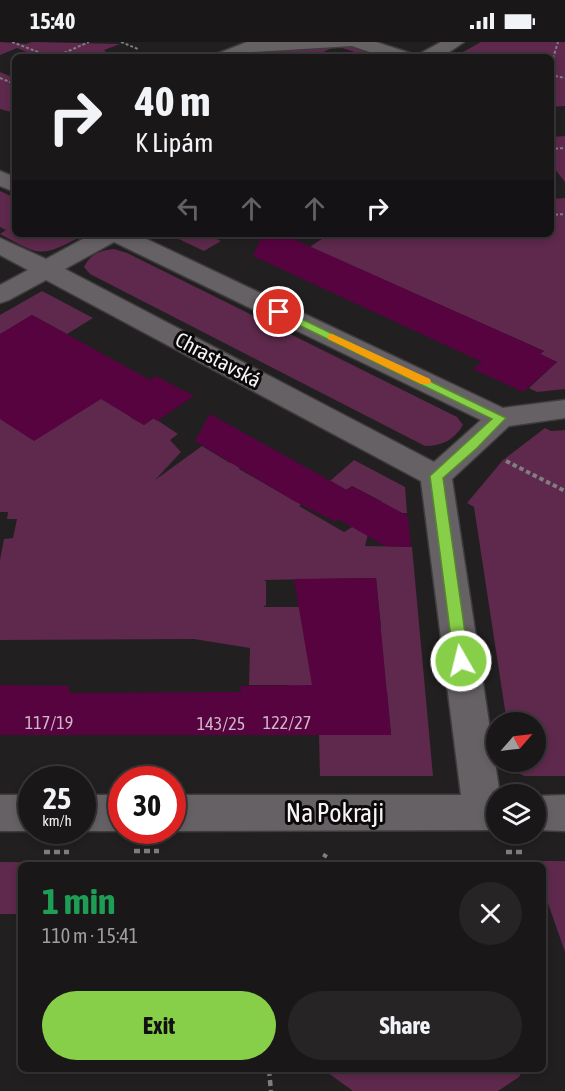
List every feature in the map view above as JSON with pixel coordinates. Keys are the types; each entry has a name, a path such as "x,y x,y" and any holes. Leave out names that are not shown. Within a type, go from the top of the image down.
{"street":[{"path":"232,54 249,46 346,42"},
{"path":"357,42 394,54"},
{"path":"433,54 455,42"},
{"path":"0,295 105,237"},
{"path":"123,237 500,418 565,409"},
{"name":"Chrastavská","path":"0,245 436,476"},
{"path":"486,788 436,476 473,445 500,418"},
{"path":"0,813 18,813"},
{"name":"Na Pokraji","path":"186,813 486,813"},
{"path":"546,813 565,813"}],"path":[{"path":"12,42 45,54"},
{"path":"60,54 89,42"},
{"path":"121,42 138,49"},
{"path":"473,445 565,491"},
{"path":"321,862 327,850"},
{"path":"269,1072 271,1091"}],"shaded area":[{"path":"0,42 120,44 104,50 106,52 102,54 32,54 17,48 0,55"},
{"path":"481,42 565,42 565,106 554,107 554,54 459,54"},
{"path":"334,45 362,48 381,54 361,54 336,46 319,54 251,54 257,50"},
{"path":"0,72 12,77 12,112 0,109"},
{"path":"565,136 565,182 554,168 554,137"},
{"path":"0,191 12,197 12,237 78,237 55,249 31,250 0,234 6,230 0,227"},
{"path":"565,198 565,389 537,392 529,388 557,362 540,354 544,351 310,247 325,237 554,237 554,199"},
{"path":"174,237 212,237 221,241 204,251"},
{"path":"114,249 127,253 457,417 463,425 456,435 447,441 425,446 90,274 84,267 96,254"},
{"path":"42,291 93,318 67,334 32,315 1,334 139,410 130,417 144,425 154,418 178,434 170,440 181,452 155,480 202,446 230,463 235,460 242,465 239,469 293,500 305,501 299,506 344,532 354,526 368,534 365,546 412,547 433,776 320,776 319,735 391,734 387,691 318,692 288,685 249,685 250,648 194,639 0,640 0,560 4,539 13,538 17,519 7,519 8,512 0,512 0,315","holes":["376,578 381,627 303,628 308,607 263,607 266,605 266,581 263,580"]},
{"path":"545,428 551,431 565,430 565,776 524,776 516,772 546,772 546,712 505,712 474,507 467,503 503,460"},
{"path":"354,460 405,487 407,513 387,513 381,501 352,486 346,490 330,481"},
{"path":"565,861 565,952 546,898 546,862 534,862"},
{"path":"0,862 18,862 18,914 0,914"},
{"path":"327,1072 522,1072 519,1077 498,1091 353,1091"}],"building":[{"path":"262,237 289,237 544,351 540,354 557,362 523,392 473,369 482,362 253,256"},
{"path":"32,315 150,380 156,376 194,396 157,421 153,418 144,425 101,399 34,441 0,419 0,334"},
{"path":"210,414 347,490 352,486 408,516 411,547 385,546 338,519 336,522 294,501 195,441"},
{"path":"376,578 391,735 0,735 0,685 69,686 69,693 241,692 240,686 312,685 294,579"}],"slow traffic":[{"path":"332,337 425,382"}],"route":[{"path":"279,312 500,418 473,445 436,476 461,661"}]}
